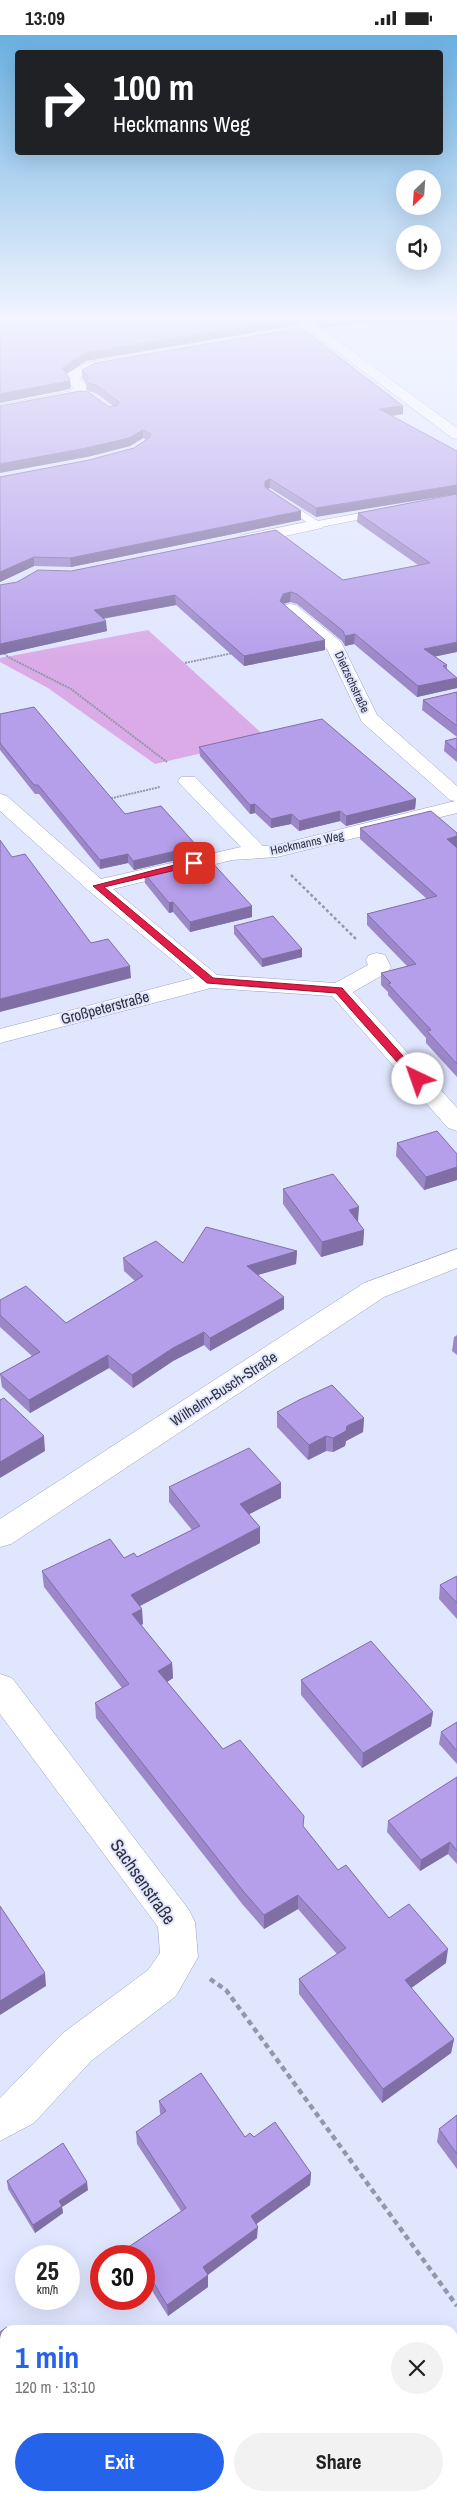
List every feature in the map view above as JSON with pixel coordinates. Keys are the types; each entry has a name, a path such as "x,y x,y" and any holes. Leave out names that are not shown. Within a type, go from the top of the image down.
{"street":[{"path":"228,543 316,525"},
{"name":"Dietzschstraße","path":"290,609 335,646 369,718 457,796"},
{"path":"188,781 258,852"},
{"path":"0,800 9,819 98,886 211,981"},
{"name":"Heckmanns Weg","path":"98,886 232,854 277,851 457,807"},
{"path":"377,959 380,967 338,990 457,1123"},
{"name":"Großpeterstraße","path":"0,1036 211,981 338,990"},
{"name":"Wilhelm-Busch-Straße","path":"0,1535 374,1290 457,1259"},
{"name":"Sachsenstraße","path":"0,1688 176,1922 179,1957"},
{"path":"0,2121 20,2109 77,2047 162,1983 179,1957"}],"lane":[{"path":"270,493 316,525 391,511"}],"path":[{"path":"0,649 8,657 71,689 161,757"},
{"path":"185,663 239,652"},
{"path":"100,801 188,781"},
{"path":"258,852 276,860 377,959"},
{"path":"179,1957 226,1990 457,2306"}],"shaded area":[{"path":"148,630 267,738 155,764 48,688 0,662 0,658"}],"building":[{"path":"0,434 136,434 129,438 86,448 0,464"},
{"path":"151,434 426,434 457,451 457,485 316,508 270,479 265,481 265,487 301,511 70,558 34,557 0,572 0,477 89,460 134,448 149,438"},
{"path":"457,494 457,642 424,649 447,665 443,666 457,678 418,686 355,634 345,636 343,631 297,594 291,592 283,594 280,601 325,640 244,656 175,595 94,610 106,621 0,644 0,585 17,582 38,570 71,571 276,530 343,580 430,563 358,513"},
{"path":"457,692 457,726 423,700"},
{"path":"34,707 125,814 161,806 197,846 133,861 128,854 100,860 38,785 34,785 0,743 0,714"},
{"path":"322,719 416,799 346,816 340,811 299,821 292,814 271,819 255,804 250,805 199,747"},
{"path":"457,738 457,751 445,741"},
{"path":"431,811 457,833 457,836 447,839 457,848 457,1064 427,1031 431,1030 388,984 391,983 381,973 416,964 367,914 437,896 360,828"},
{"path":"0,840 12,857 25,854 91,943 108,939 130,966 0,999"},
{"path":"208,858 252,906 190,922 173,902 169,903 144,873"},
{"path":"273,916 302,949 262,959 234,926"},
{"path":"437,1131 457,1154 457,1167 426,1177 397,1143"},
{"path":"333,1174 359,1207 349,1210 364,1230 322,1242 283,1189"},
{"path":"206,1227 297,1251 247,1266 284,1297 210,1338 204,1332 173,1348 132,1375 108,1355 29,1400 0,1374 40,1352 0,1315 0,1300 26,1286 66,1323 143,1276 123,1258 156,1241 183,1263"},
{"path":"332,1385 364,1418 347,1426 346,1431 333,1438 326,1436 309,1445 277,1412"},
{"path":"4,1398 44,1436 0,1462 0,1400"},
{"path":"249,1448 281,1483 240,1504 260,1527 131,1595 142,1609 132,1614 172,1663 158,1671 223,1749 240,1740 304,1816 303,1826 338,1870 346,1865 389,1918 409,1904 448,1949 405,1980 454,2039 383,2089 299,1979 346,1948 298,1895 264,1915 243,1891 95,1703 129,1684 42,1571 110,1539 124,1558 134,1553 137,1557 200,1526 169,1487"},
{"path":"457,1576 457,1603 440,1585"},
{"path":"371,1641 433,1712 363,1753 301,1680"},
{"path":"457,1722 457,1751 441,1732"},
{"path":"457,1777 457,1851 450,1842 421,1860 388,1821"},
{"path":"0,1906 45,1973 0,2001"},
{"path":"201,2073 245,2137 250,2133 254,2137 275,2122 311,2173 251,2216 258,2227 203,2267 208,2275 167,2305 155,2285 155,2245 131,2245 186,2208 136,2132 166,2111 159,2101"},
{"path":"457,2115 457,2154 439,2129"},
{"path":"63,2143 87,2182 59,2201 62,2206 33,2225 7,2181"}],"route":[{"path":"194,863 98,886 211,981 338,990 418,1079"}]}
